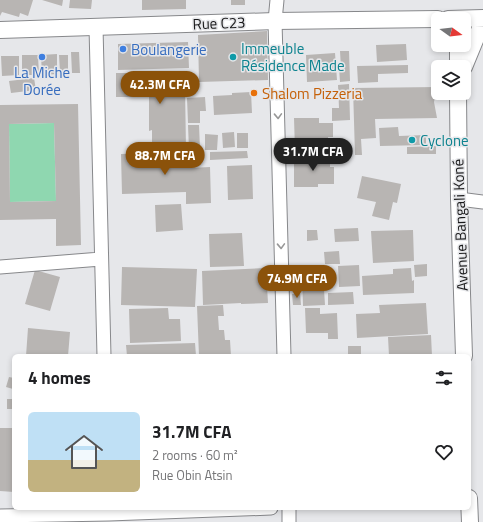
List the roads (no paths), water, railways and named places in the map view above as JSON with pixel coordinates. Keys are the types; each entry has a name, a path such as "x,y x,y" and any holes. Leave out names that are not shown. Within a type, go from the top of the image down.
{"street":[{"path":"277,0 275,21 284,354"},
{"path":"471,18 483,18"},
{"name":"Rue C23","path":"0,30 275,21 431,19"},
{"path":"467,60 483,21"},
{"path":"96,27 104,354"},
{"name":"Avenue Bangali Koné","path":"458,100 459,199 464,354"},
{"path":"459,199 483,202"},
{"path":"0,267 101,259"},
{"path":"0,516 109,515 225,510"},
{"path":"289,510 289,522"},
{"path":"469,510 470,522"}],"place":[{"name":"Boulangerie","path":"123,49"},
{"name":"La Miche Dorée","path":"42,57"},
{"name":"Immeuble Résidence Made","path":"233,57"},
{"name":"Shalom Pizzeria","path":"254,93"},
{"name":"Cyclone","path":"412,140"}]}
